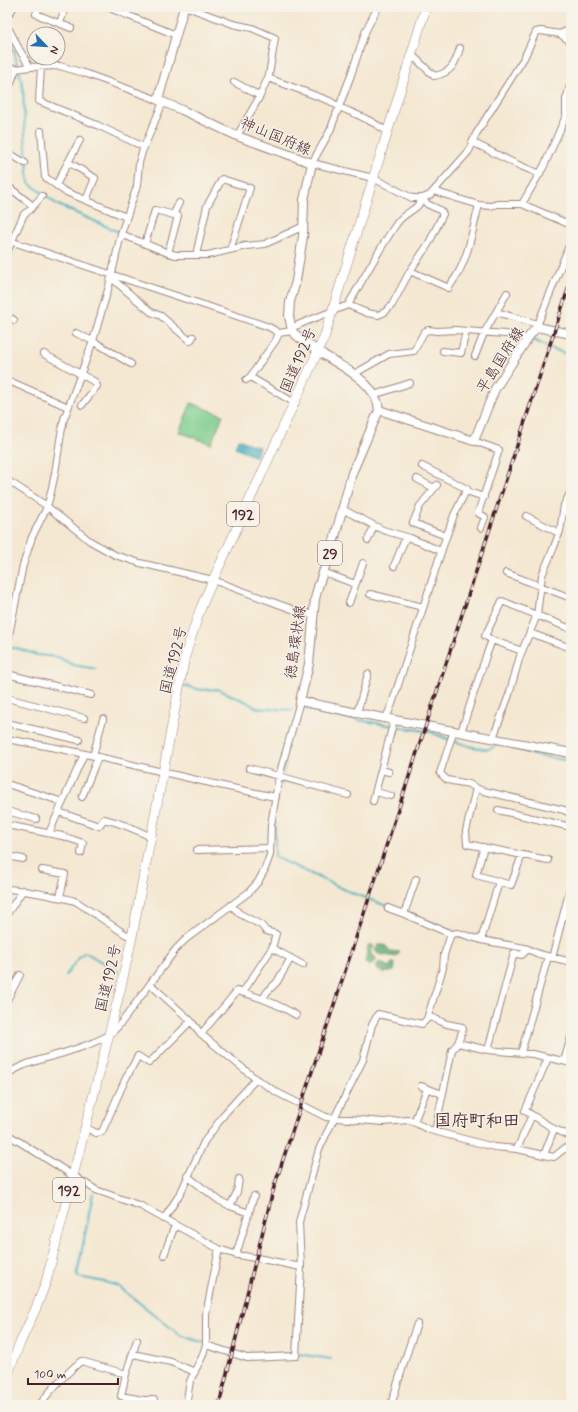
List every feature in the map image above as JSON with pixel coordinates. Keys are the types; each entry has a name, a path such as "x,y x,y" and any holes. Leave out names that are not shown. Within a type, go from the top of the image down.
{"highway":[{"name":"国道192号","path":"7,1376 46,1282 109,1035 132,937 185,656 200,610 212,580 324,338 426,7"},
{"name":"国道192号","path":"7,1362 20,1343"}],"main road":[{"path":"161,101 176,35 186,7"},
{"name":"神山国府線","path":"161,101 237,136 312,163 304,200 304,226 296,281 290,302 289,316 292,330"},
{"name":"平島国府線","path":"474,440 495,389 527,339 537,327 571,334"},
{"path":"292,330 318,351 354,374 374,395 378,402 379,410 474,440"},
{"name":"徳島環状線","path":"379,410 352,472 333,544 315,599 309,664 300,701 454,736 494,738 571,753"}],"street":[{"path":"7,16 14,7"},
{"path":"38,7 36,14 71,28"},
{"path":"107,7 176,35"},
{"path":"186,7 233,24 252,28 275,38 268,78 260,96 237,136"},
{"path":"378,7 366,30 330,131 312,163 373,178 412,198 423,198 430,195 469,151 472,142 524,58 536,32 541,31 560,34 571,42"},
{"path":"60,23 63,14"},
{"path":"7,28 30,67"},
{"path":"560,34 571,30"},
{"path":"412,54 434,76 443,74 450,68 456,60 460,48"},
{"path":"7,66 17,69 60,66 87,74 161,101 139,163 137,186 121,234 94,341 68,407 60,434 55,473 47,507 32,537 23,565 7,645"},
{"path":"41,67 39,101 97,124 144,147"},
{"path":"7,93 17,69"},
{"path":"268,78 330,101 338,107 373,122 388,132"},
{"path":"234,82 260,96"},
{"path":"522,204 540,174 566,116 566,99 571,83"},
{"path":"41,131 45,177 64,191 126,217"},
{"path":"56,185 80,140"},
{"path":"472,142 540,174"},
{"path":"7,152 25,163"},
{"path":"68,162 95,178 86,200"},
{"path":"196,255 207,206 222,179 250,188 230,250"},
{"path":"10,188 33,206"},
{"path":"435,190 443,194 479,205 491,206 496,204 522,204 571,225"},
{"path":"7,252 9,241 24,214 42,196"},
{"path":"348,305 367,313 378,315 385,312 392,306 410,271 429,243 443,214 440,210 427,204 423,198"},
{"path":"9,241 269,327 279,333 292,330 305,322 348,305 397,223 402,216 420,205 423,198"},
{"path":"173,215 179,203"},
{"path":"410,271 449,288 457,276 467,249 479,205"},
{"path":"145,244 155,210 178,216 168,253"},
{"path":"121,234 176,255 208,255 246,246 265,244 304,226"},
{"path":"537,327 571,241"},
{"path":"110,275 151,312 161,316 190,341 193,337"},
{"path":"474,356 484,333 507,293"},
{"path":"496,312 534,323 537,327"},
{"path":"7,316 14,320"},
{"path":"354,374 389,354 414,351 424,332 428,330 456,330 518,335 527,339"},
{"path":"443,351 461,353 466,331"},
{"path":"76,333 94,341 131,364"},
{"path":"279,333 276,340 248,378 295,402"},
{"path":"44,354 95,382 97,386 82,405"},
{"path":"7,380 68,407"},
{"path":"374,395 410,383"},
{"path":"474,440 499,450 478,513 485,517 481,528"},
{"path":"422,466 467,489"},
{"path":"7,480 47,507 90,541 122,558 212,580 297,611 314,615"},
{"path":"419,482 435,486 420,506 412,524 446,536"},
{"path":"373,801 381,770 389,751 392,704 446,536 454,515 466,491 484,497"},
{"path":"494,738 522,651 537,615 542,575 559,533 564,505 571,492"},
{"path":"342,509 382,530 406,537 441,551"},
{"path":"526,516 559,533"},
{"path":"368,540 374,526"},
{"path":"394,566 406,537"},
{"path":"349,603 363,563"},
{"path":"323,572 355,584"},
{"path":"506,573 541,585 571,598"},
{"path":"370,594 423,607"},
{"path":"522,651 485,636 502,601 571,629"},
{"path":"530,633 571,648"},
{"path":"492,640 440,773 447,780 469,784 476,788 564,810 571,814"},
{"path":"7,674 91,695"},
{"path":"357,713 368,674"},
{"path":"7,698 84,718"},
{"path":"7,1076 24,1065 58,1055 109,1035 119,1026 168,959 181,944 249,892 258,882 268,861 271,825 280,776 300,701"},
{"path":"82,797 96,756 103,719"},
{"path":"7,723 79,740"},
{"path":"7,739 96,756 216,786 276,797"},
{"path":"49,833 84,754"},
{"path":"249,768 348,795"},
{"path":"381,770 389,772"},
{"path":"7,784 63,802"},
{"path":"476,788 466,831 467,844 548,860"},
{"path":"376,792 391,796"},
{"path":"498,810 571,827"},
{"path":"7,811 36,819"},
{"path":"59,812 99,826 104,819 114,821 131,826 151,838"},
{"path":"7,825 49,833 83,843 81,853"},
{"path":"484,847 476,875 511,886 522,855"},
{"path":"197,850 270,848"},
{"path":"7,856 21,859 18,866"},
{"path":"42,870 65,874 60,898"},
{"path":"405,912 416,879"},
{"path":"481,940 499,882"},
{"path":"521,1053 571,885"},
{"path":"7,889 23,890 60,898 69,898 132,937"},
{"path":"7,914 23,890"},
{"path":"231,905 240,914 261,925 266,931 276,934 272,948 243,992"},
{"path":"388,908 405,912 453,933 528,949 539,954 571,962"},
{"path":"206,1344 247,1358 296,1356 301,1267 299,1222 319,1149 363,1060 372,1025 378,1014 422,1024 427,1019 443,968 444,955 453,933"},
{"path":"272,948 303,965"},
{"path":"488,1050 514,953 522,955 528,949"},
{"path":"263,999 267,992 277,982 291,958"},
{"path":"7,1000 20,975"},
{"path":"150,984 191,1021 201,1034 256,1079 301,1106 326,1117 383,1122 408,1120 435,1131 494,1146 554,1157 565,1148 571,1152"},
{"path":"201,1034 237,991 283,1007 296,1015"},
{"path":"428,1016 447,1024 462,1027 463,1029 458,1043 452,1050 435,1131"},
{"path":"85,1127 96,1133 102,1132 125,1080 138,1056 149,1063 191,1021"},
{"path":"564,1061 571,1037"},
{"path":"458,1043 488,1050 521,1053 571,1063"},
{"path":"548,1058 525,1111 554,1129 571,1136"},
{"path":"164,1219 181,1192 204,1142 226,1112 256,1079"},
{"path":"414,1122 424,1087 442,1094"},
{"path":"517,1149 532,1115"},
{"path":"544,1155 554,1129"},
{"path":"7,1134 103,1194 142,1206 219,1249 236,1255 301,1267"},
{"path":"188,1176 220,1201 249,1213"},
{"path":"230,1206 237,1192 239,1180"},
{"path":"236,1255 254,1196"},
{"path":"164,1255 175,1225"},
{"path":"186,1405 190,1381 202,1357 206,1344 206,1314 219,1249"},
{"path":"391,1405 407,1353 418,1324"},
{"path":"137,1340 126,1374 121,1396 143,1400 154,1400 155,1405"},
{"path":"133,1354 171,1362 195,1372"},
{"path":"40,1405 48,1393 64,1375 81,1361 126,1374"}],"green space":[{"path":"191,403 223,415 211,444 179,432"},
{"path":"368,945 373,945 374,948 370,952 376,958 376,961 369,966 365,962"},
{"path":"378,945 385,945 390,951 400,952 396,957 378,954 375,951"},
{"path":"381,962 388,967 393,962 395,965 394,971 384,973 377,969 377,964"}],"water":[{"path":"238,439 259,447 256,457 235,448"}],"waterway":[{"path":"7,34 14,51 23,88 29,183 58,205 119,232"},
{"path":"285,232 289,229"},
{"path":"235,245 244,242 249,243"},
{"path":"144,246 166,255"},
{"path":"532,339 547,347 567,354 571,359"},
{"path":"8,648 17,648 37,655 58,657 73,665 96,669"},
{"path":"185,686 202,690 217,689 257,708 293,710"},
{"path":"307,707 321,714 431,732 477,748 489,749 500,743"},
{"path":"514,746 533,755 571,761"},
{"path":"283,773 285,764"},
{"path":"281,785 282,780"},
{"path":"275,825 275,857 352,893 387,906"},
{"path":"407,912 454,932"},
{"path":"459,936 472,940"},
{"path":"66,975 80,956 85,952 118,972"},
{"path":"93,1193 77,1275 79,1277 118,1286 180,1335 204,1343"},
{"path":"298,1354 331,1359"}],"railway":[{"path":"219,1405 274,1187 571,280"}],"district":[{"name":"国府町和田","path":"477,1120"}]}
